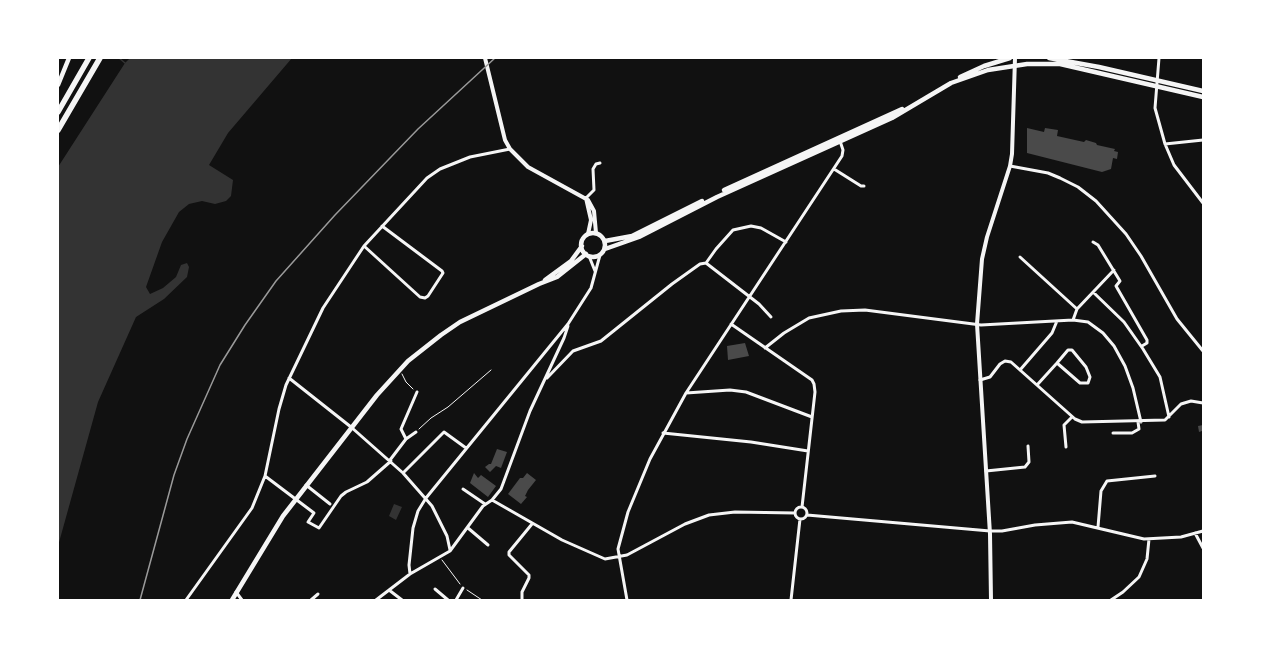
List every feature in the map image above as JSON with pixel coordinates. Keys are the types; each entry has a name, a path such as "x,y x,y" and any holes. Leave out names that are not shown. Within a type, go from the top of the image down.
{"highway":[{"path":"58,112 89,58"},
{"path":"58,130 100,58"}],"main road":[{"path":"58,85 69,58"},
{"path":"232,600 258,555 295,500 351,427 400,370 441,335 460,322 539,284 557,277 588,255 600,255 605,249 639,237 717,197 900,110 975,69 1010,58"},
{"path":"1049,58 1075,61 1203,97"},
{"path":"605,241 632,236 761,172 892,118 952,84 988,70 1014,65 1060,64 1203,91"},
{"path":"539,284 563,268 571,260 582,246 583,239 588,234 596,233 600,235 605,241 605,249"},
{"path":"582,246 588,255"}],"street":[{"path":"485,58 504,136 510,149 528,167 591,202 596,233"},
{"path":"991,600 990,531 980,380 978,324 982,260 987,237 1010,166 1015,58"},
{"path":"1159,58 1155,108 1165,144 1174,165 1203,203"},
{"path":"627,600 618,556 618,549 628,512 663,433 686,393 842,156 839,140"},
{"path":"1165,144 1203,140"},
{"path":"186,600 252,508 265,476 280,403 289,378 323,308 364,246 427,178 440,169 470,157 510,149"},
{"path":"586,198 594,190 594,169 596,164 600,164"},
{"path":"1010,166 1048,173 1078,187 1096,201 1126,234 1141,256 1179,323 1203,351"},
{"path":"834,169 861,186 864,186"},
{"path":"586,198 591,220 588,234"},
{"path":"364,246 420,297 425,298 428,296 443,272 442,270 382,226"},
{"path":"544,381 572,351 601,341 672,284 700,264 706,263 733,230 751,226 761,228 786,242"},
{"path":"1093,242 1098,245 1120,280 1116,286 1147,340 1147,343 1142,346"},
{"path":"588,255 595,271"},
{"path":"410,574 409,565 415,520 426,498 568,324 591,288 600,255"},
{"path":"1020,257 1077,309"},
{"path":"706,263 750,297 771,317"},
{"path":"1073,320 1077,309 1114,270"},
{"path":"1093,292 1124,322 1142,346 1160,377 1169,417"},
{"path":"765,348 784,333 809,318 836,311 865,310 978,324 1073,320 1088,322 1103,333 1114,346 1125,366 1133,388 1140,422 1139,429 1132,433 1113,433"},
{"path":"1020,370 1052,334 1057,321"},
{"path":"376,600 410,574 441,558 450,551 485,504 492,500 501,488 530,411 564,338 568,324"},
{"path":"731,324 814,382 815,392 802,507"},
{"path":"1037,385 1068,350 1072,350 1086,367 1090,377 1088,383 1080,383 1057,363"},
{"path":"980,380 990,377 1000,364 1005,361 1011,362 1072,416 1082,422 1140,422 1165,420 1181,404 1191,401 1203,403"},
{"path":"289,378 351,427 403,473 426,498 440,521 447,536 450,551"},
{"path":"686,393 730,390 746,392 812,416"},
{"path":"406,439 401,429 417,392"},
{"path":"1066,447 1064,425 1072,416"},
{"path":"265,476 314,513 308,522 319,528 341,496 367,482 390,460 406,439 416,432"},
{"path":"403,473 444,432 466,448"},
{"path":"663,433 743,441 808,451"},
{"path":"986,471 1025,467 1029,462 1028,446"},
{"path":"1098,527 1101,491 1107,481 1155,476"},
{"path":"306,485 330,504"},
{"path":"463,489 485,504"},
{"path":"492,500 532,524 599,557 605,558 627,555 685,524 709,515 735,512 795,513"},
{"path":"795,513 798,508 802,507"},
{"path":"802,507 806,510 807,515"},
{"path":"795,513 796,517 800,519"},
{"path":"800,519 807,515 990,531 1002,531 1062,522 1082,523 1135,538 1149,539 1181,537 1203,531"},
{"path":"791,600 800,519"},
{"path":"522,600 522,592 529,575 510,555 509,552 532,524"},
{"path":"468,528 488,545"},
{"path":"1195,533 1203,548"},
{"path":"1111,600 1123,592 1139,577 1148,559 1149,539"},
{"path":"456,600 463,588"},
{"path":"435,589 448,600"},
{"path":"389,590 402,600"},
{"path":"236,592 242,600"},
{"path":"311,600 318,594"}],"path":[{"path":"400,370 406,382 417,392"},
{"path":"416,432 431,418 448,407 491,370"},
{"path":"441,558 463,588 482,600"}],"shaded area":[{"path":"130,58 292,58 228,133 209,165 233,180 231,196 226,201 215,204 202,201 189,204 179,212 162,242 146,287 150,294 163,288 176,277 181,265 187,263 189,267 187,277 164,299 136,317 98,402 58,546 58,167 125,63"},
{"path":"394,504 402,507 396,520 389,516"}],"building":[{"path":"1027,128 1044,132 1045,128 1058,130 1057,136 1084,142 1086,140 1096,143 1097,145 1115,149 1114,151 1118,152 1117,159 1113,158 1111,169 1102,172 1027,153"},
{"path":"745,343 749,356 728,360 727,346"},
{"path":"1203,425 1202,435 1202,431 1199,432 1198,426"},
{"path":"497,449 507,452 501,468 496,466 490,472 485,467 491,464"},
{"path":"474,473 478,478 481,475 496,486 488,497 470,483"},
{"path":"527,473 536,480 528,490 525,496 527,497 521,504 508,494 520,478 523,478"}],"waterway":[{"path":"119,58 125,63"}],"railway":[{"path":"140,600 174,475 187,439 220,365 245,325 276,281 335,215 418,129 495,58"}]}
